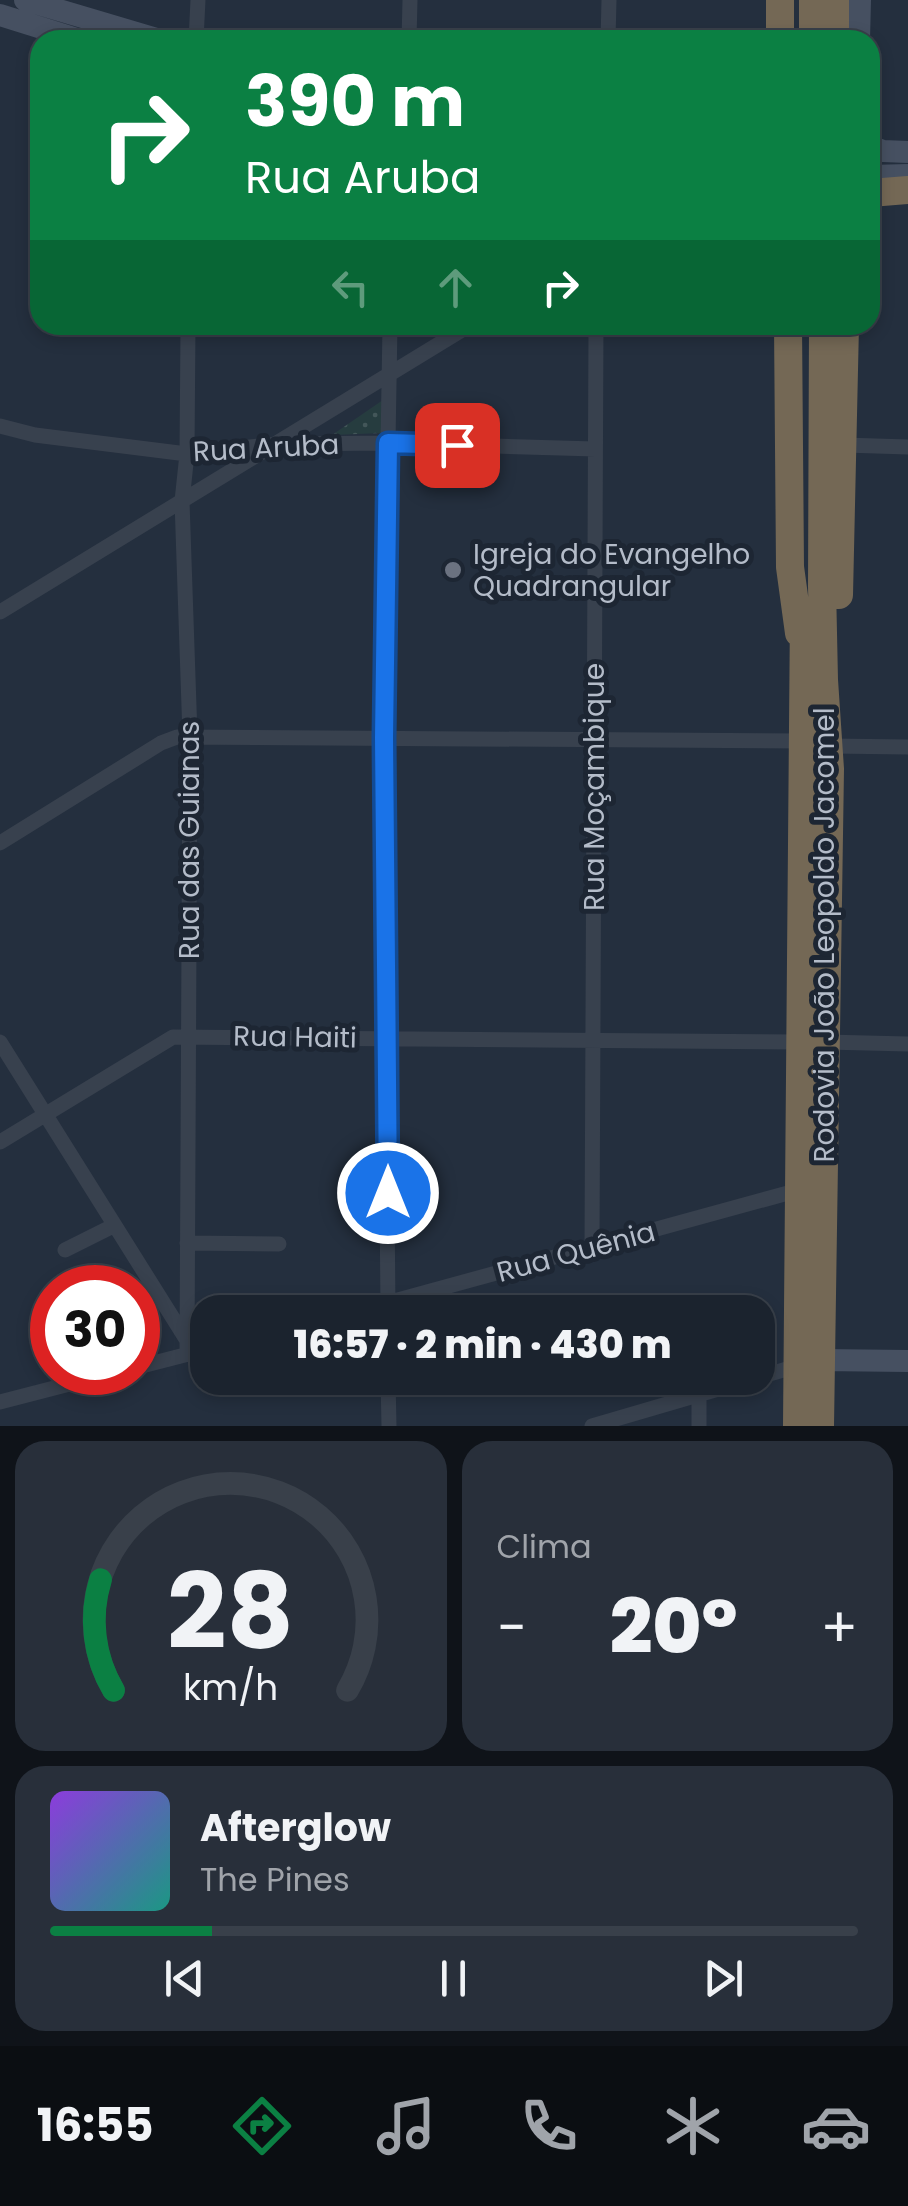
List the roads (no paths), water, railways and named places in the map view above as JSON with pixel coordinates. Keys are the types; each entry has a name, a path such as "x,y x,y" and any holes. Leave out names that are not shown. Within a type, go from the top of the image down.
{"highway":[{"path":"780,0 780,30"},
{"path":"813,0 833,30"},
{"path":"835,0 836,30"},
{"path":"880,192 908,190"},
{"path":"788,335 790,566 804,666"},
{"name":"Rodovia João Leopoldo Jacomel","path":"809,335 804,666 816,744"},
{"name":"Rodovia João Leopoldo Jacomel","path":"798,1426 809,1363 824,335"},
{"path":"816,744 844,445 845,335"},
{"name":"Rodovia João Leopoldo Jacomel","path":"813,1042 799,1190 809,1363 820,1426"}],"main road":[{"path":"25,0 126,30"},
{"path":"839,30 860,0"},
{"path":"0,16 47,30"},
{"path":"880,150 908,152"},
{"path":"880,164 908,163"},
{"path":"880,176 908,175"},
{"path":"809,1363 908,1361"}],"street":[{"path":"196,30 198,0"},
{"path":"409,30 410,0"},
{"path":"608,30 609,0"},
{"name":"Rua das Guianas","path":"187,1348 190,736 182,501 187,454 188,335"},
{"path":"388,1295 384,738 390,335"},
{"path":"0,612 453,335"},
{"name":"Rua Moçambique","path":"592,1248 596,335"},
{"name":"Rua Aruba","path":"0,426 35,436 187,454 278,444 595,449"},
{"path":"844,445 908,447"},
{"path":"0,843 161,744 190,736 908,747"},
{"name":"Rua Haiti","path":"0,1142 173,1037 908,1044"},
{"path":"0,1042 187,1348"},
{"name":"Rua Quênia","path":"432,1295 799,1190"},
{"path":"65,1250 113,1226"},
{"path":"187,1243 278,1244"},
{"path":"160,1358 190,1348"},
{"path":"775,1373 809,1363"},
{"path":"0,1402 30,1394"},
{"path":"388,1395 389,1426"},
{"path":"592,1426 699,1395 699,1426"}],"place":[{"name":"Igreja do Evangelho Quadrangular","path":"453,570"}]}
